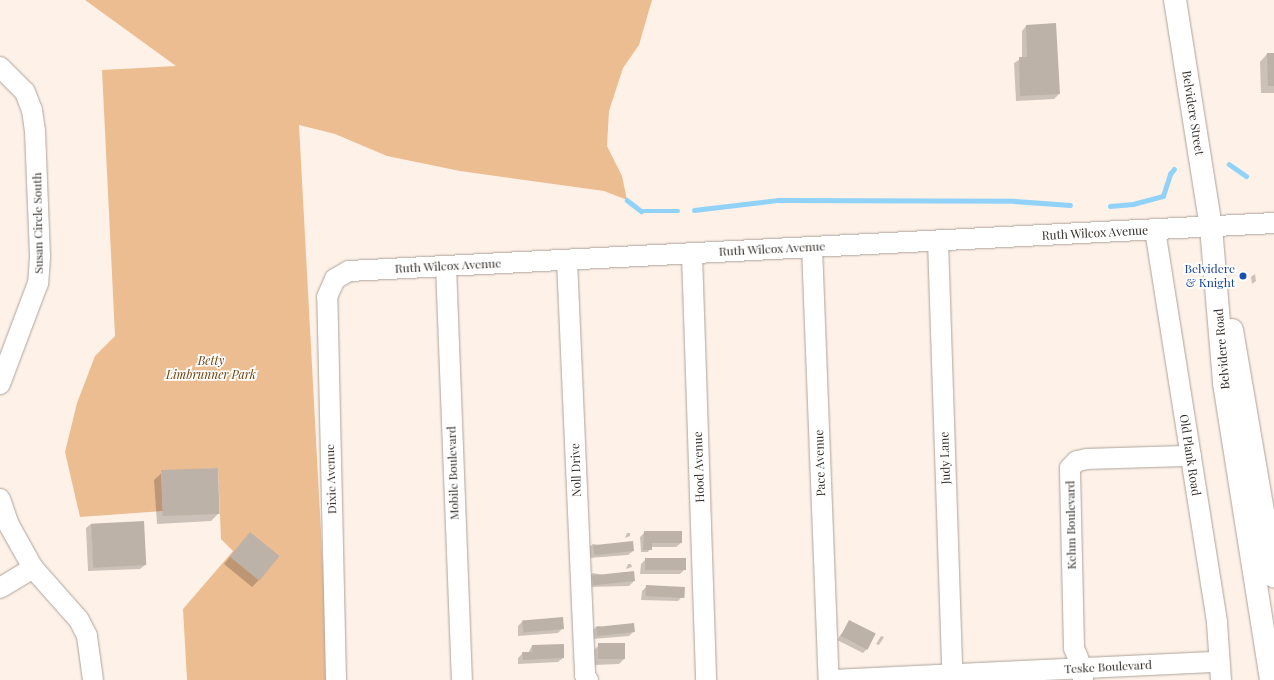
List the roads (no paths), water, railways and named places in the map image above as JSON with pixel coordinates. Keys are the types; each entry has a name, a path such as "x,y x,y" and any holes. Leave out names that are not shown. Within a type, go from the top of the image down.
{"main road":[{"name":"Belvidere Street","path":"1175,0 1211,226"},
{"name":"Belvidere Road","path":"1211,226 1241,373 1274,576"},
{"name":"Belvidere Road","path":"1211,226 1224,383 1271,680"}],"street":[{"name":"Susan Circle South","path":"0,68 25,92 32,110 35,131 40,258 38,284 0,384"},
{"name":"Ruth Wilcox Avenue","path":"335,279 349,271 1274,223"},
{"name":"Old Plank Road","path":"1155,230 1217,623 1219,671"},
{"name":"Judy Lane","path":"938,241 952,674"},
{"name":"Pace Avenue","path":"812,247 828,680"},
{"name":"Hood Avenue","path":"692,254 706,680"},
{"name":"Noll Drive","path":"567,260 584,668 588,680"},
{"name":"Mobile Boulevard","path":"446,266 462,680"},
{"name":"Dixie Avenue","path":"335,279 327,297 326,324 336,680"},
{"name":"Kehm Boulevard","path":"1083,674 1074,648 1070,468 1077,461 1087,458 1191,456"},
{"path":"0,499 9,525 33,568 80,620 87,636 93,680"},
{"path":"0,588 33,568"},
{"name":"Teske Boulevard","path":"832,680 923,678 952,674 1083,674 1219,671"}],"waterway":[{"path":"1229,164 1246,176"},
{"path":"1110,206 1133,204 1163,196 1170,174 1174,169"},
{"path":"627,200 641,211 678,211"},
{"path":"694,210 778,200 1014,201 1070,205"}],"place":[{"name":"Belvidere & Knight","path":"1243,276"}],"park label":[{"name":"Betty Limbrunner Park","path":"211,368"}]}
